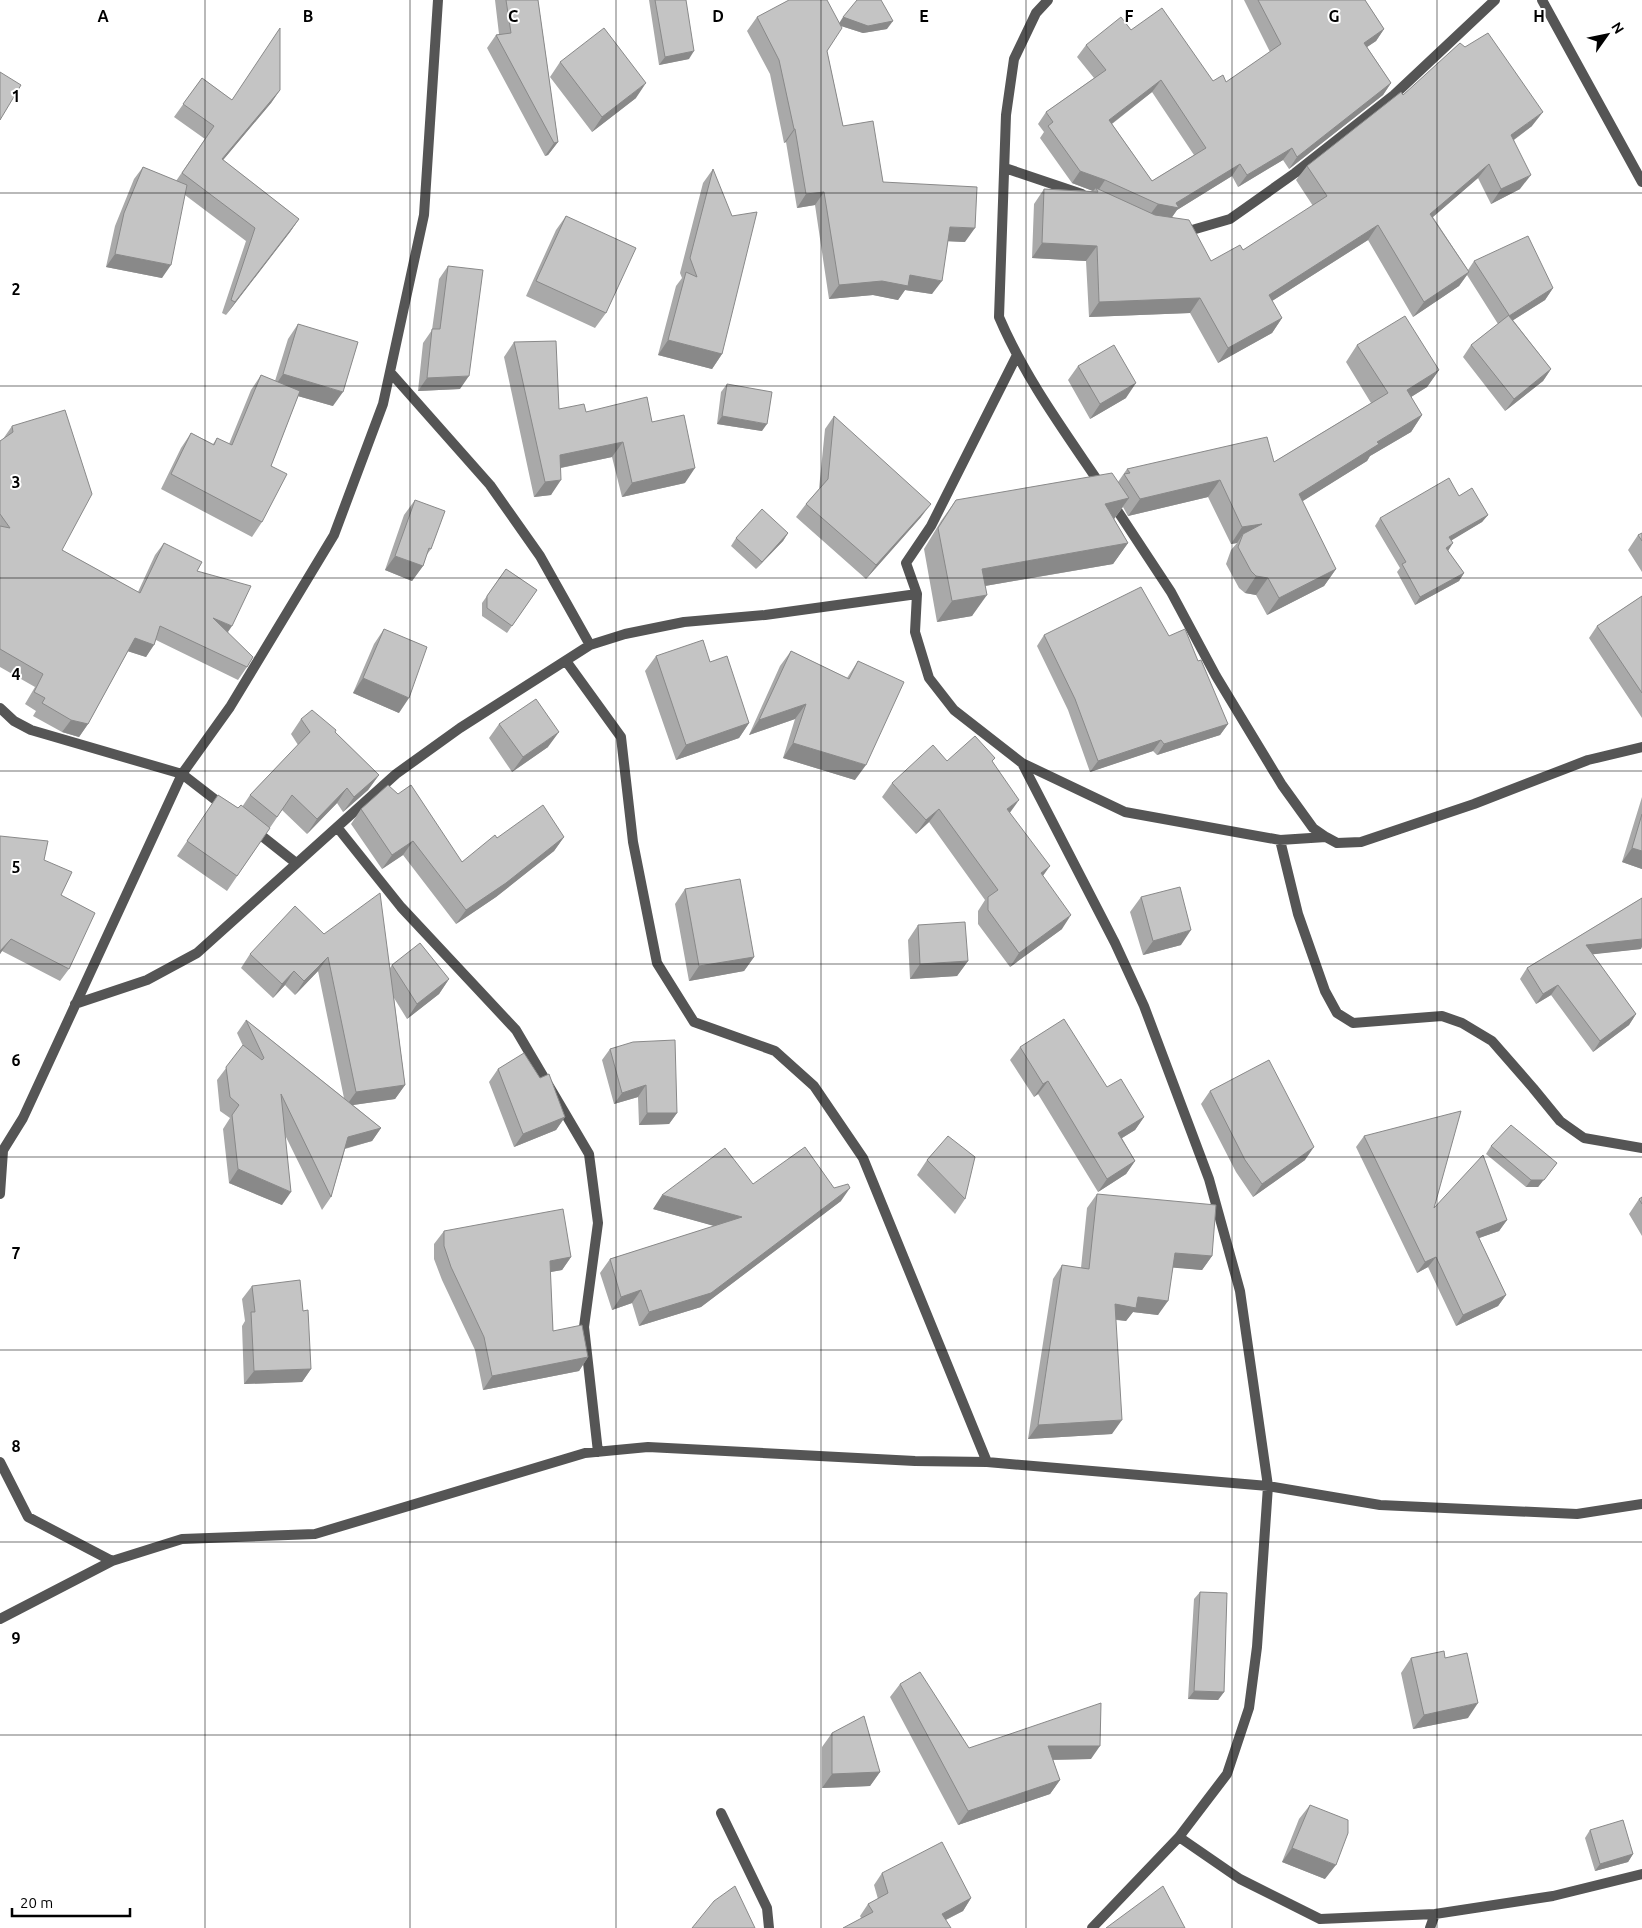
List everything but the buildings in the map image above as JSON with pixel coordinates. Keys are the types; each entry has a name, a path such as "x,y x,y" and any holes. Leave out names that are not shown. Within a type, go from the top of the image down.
{"street":[{"path":"0,1194 2,1153 23,1118 182,774 230,707 334,535 383,404 424,215 438,0"},
{"path":"1048,0 1036,13 1014,59 1006,115 999,316 1017,355 1042,398 1171,592 1216,676 1282,785 1313,828 1337,843 1361,842 1474,804 1588,760 1642,747"},
{"path":"1174,228 1192,230 1230,220 1295,173 1394,95 1495,0"},
{"path":"1542,0 1642,182"},
{"path":"1005,168 1094,198"},
{"path":"1017,355 931,526 906,563 917,594 915,632 929,678 954,710 1022,764 1124,812 1280,840 1326,837"},
{"path":"390,372 490,485 540,556 590,645"},
{"path":"75,1004 147,980 197,953 396,774 460,728 590,645 625,634 684,622 765,615 917,594"},
{"path":"566,661 620,737 633,842 657,963 694,1022 775,1051 814,1086 863,1158 987,1462"},
{"path":"0,708 14,722 31,730 182,774 296,863"},
{"path":"1022,764 1116,944 1144,1006 1209,1179 1240,1291 1268,1486 1257,1647 1249,1708 1227,1774 1179,1837 1092,1928"},
{"path":"337,827 401,907 516,1030 589,1154 598,1224 584,1327 598,1452"},
{"path":"1280,840 1304,930 1325,991 1337,1013 1353,1023 1442,1016 1462,1023 1492,1041 1560,1121 1584,1138 1642,1148"},
{"path":"0,1619 112,1561 182,1539 315,1534 585,1453 648,1447 915,1461 987,1462 1268,1486 1389,1505 1576,1514 1642,1504"},
{"path":"0,1462 28,1517 112,1561"},
{"path":"721,1813 767,1908 768,1928"},
{"path":"1179,1837 1240,1879 1320,1919 1435,1914 1553,1896 1642,1874"},
{"path":"1430,1928 1435,1914"}]}
